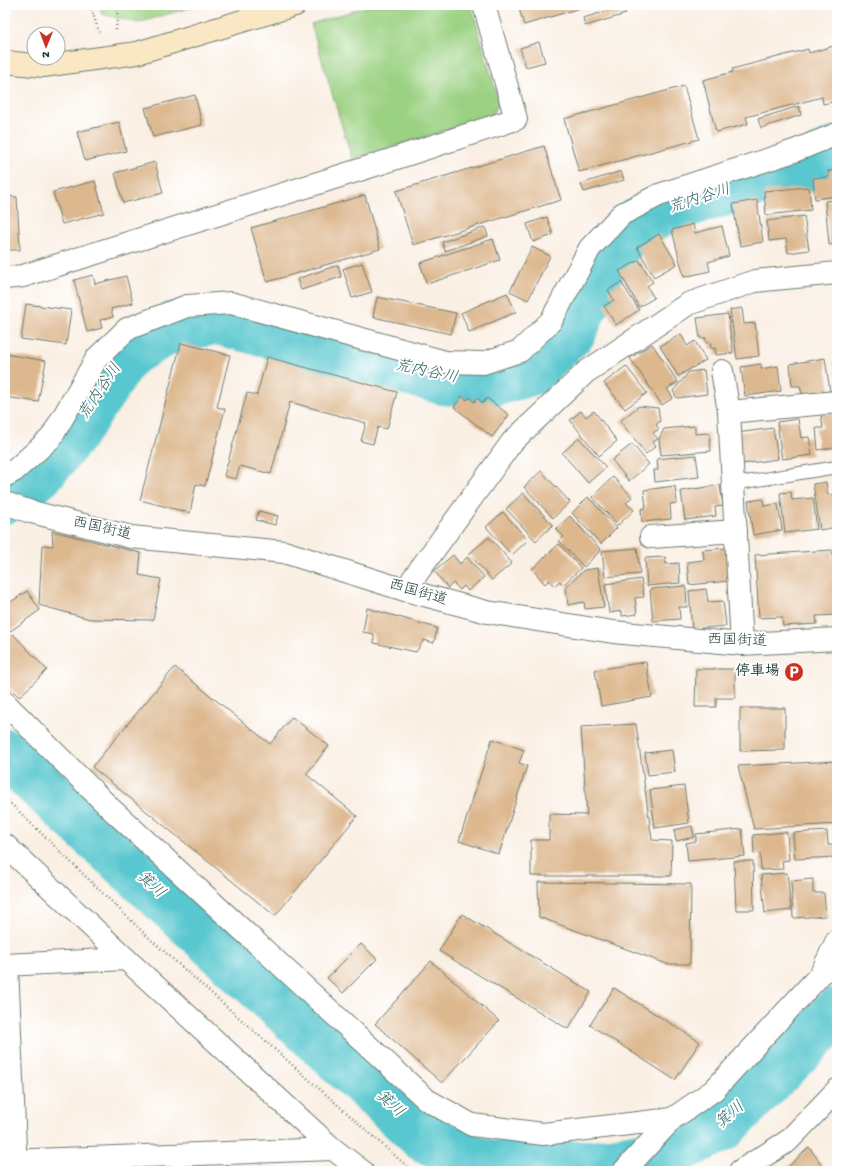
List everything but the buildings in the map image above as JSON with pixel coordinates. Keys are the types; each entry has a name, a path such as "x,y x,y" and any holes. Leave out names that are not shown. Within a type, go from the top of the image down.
{"street":[{"path":"5,62 43,66 137,53 294,5"},
{"path":"5,278 23,276 516,119 484,5"},
{"path":"5,476 14,471 51,438 97,358 127,329 187,306 231,303 446,362 483,363 520,351 551,321 590,248 622,214 659,195 794,151 837,134"},
{"path":"405,590 512,442 586,372 688,304 755,281 837,273"},
{"path":"722,371 729,412 742,644"},
{"path":"729,412 837,402"},
{"name":"西国街道","path":"5,503 28,511 131,537 284,552 405,590 487,612 613,632 742,644 837,639"},
{"path":"650,538 736,531"},
{"path":"5,703 110,808 427,1100 472,1126 543,1134 672,1119"},
{"path":"5,845 126,959 333,1149 362,1171"},
{"path":"624,1171 672,1119 714,1090 829,967 837,940"},
{"path":"126,959 6,965 12,1164 333,1149"},
{"path":"740,1171 788,1141 837,1090"}],"lane":[{"path":"733,484 837,467"}],"path":[{"path":"90,5 101,38"},
{"path":"116,34 118,5"},
{"path":"5,798 150,939 409,1168 416,1171"}],"green space":[{"path":"99,5 198,5 138,23 102,14"},
{"path":"371,5 471,5 499,103 490,117 352,159 311,24"}],"waterway":[{"name":"荒内谷川","path":"5,499 39,474 74,432 127,353 175,326 218,320 444,380 486,384 530,371 572,331 604,260 635,224 678,205 804,168 837,151"},
{"name":"箕川","path":"5,753 425,1138 487,1165 595,1165 670,1152 721,1128 837,1012"}],"place":[{"name":"停車場","path":"794,672"}]}
